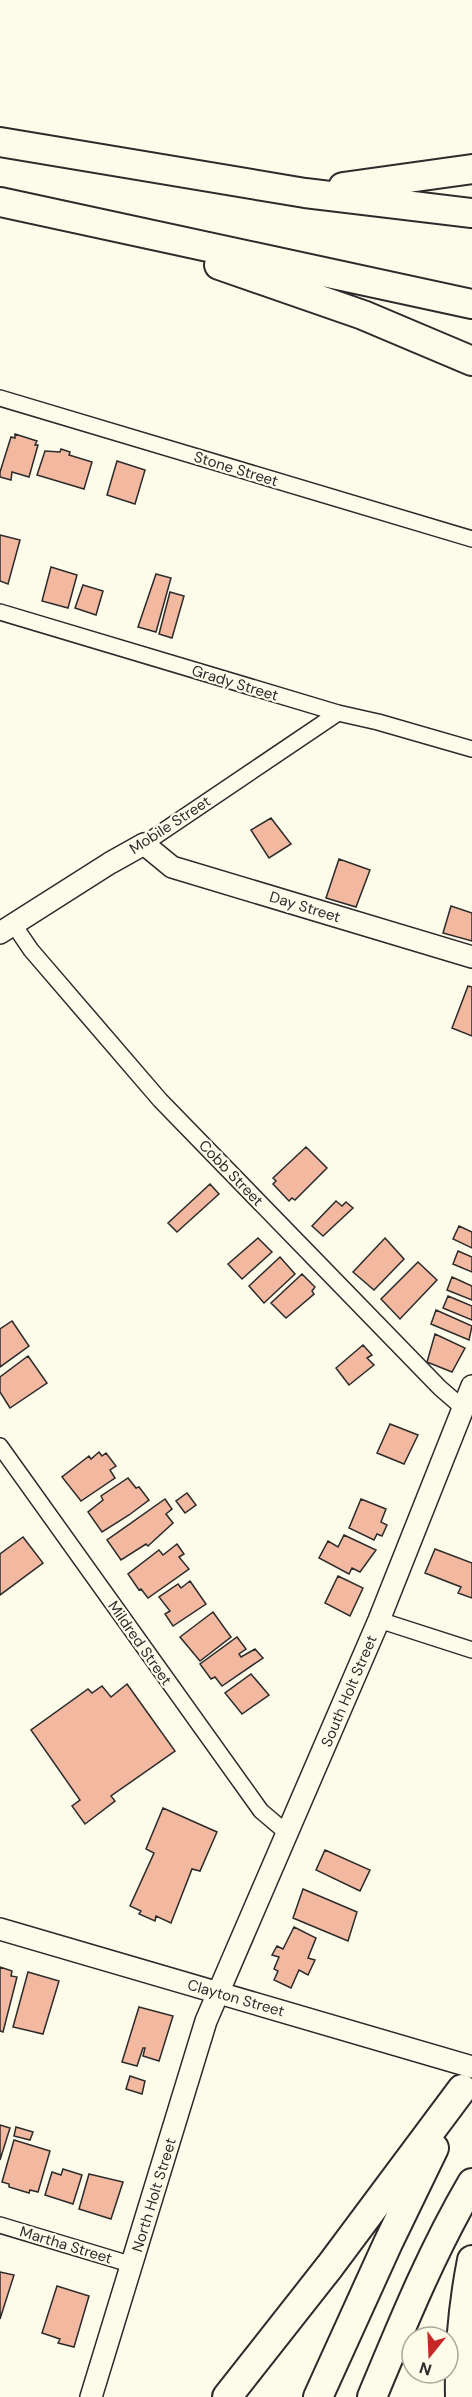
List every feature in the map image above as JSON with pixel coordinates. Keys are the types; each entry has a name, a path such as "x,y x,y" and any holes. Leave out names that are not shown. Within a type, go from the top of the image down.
{"highway":[{"path":"0,142 305,193 472,213"},
{"path":"305,193 472,169"},
{"path":"0,202 472,304"},
{"path":"109,227 353,312 472,361"},
{"path":"227,2397 330,2266 469,2075"},
{"path":"318,2397 379,2262 469,2075"},
{"path":"372,2397 400,2328 448,2227 472,2183"},
{"path":"460,2397 459,2363 464,2299 472,2260"}],"street":[{"name":"Stone Street","path":"0,398 472,539"},
{"name":"Grady Street","path":"0,612 338,713 472,748"},
{"name":"Mobile Street","path":"7,929 110,862 144,844 338,713"},
{"name":"Day Street","path":"144,844 172,867 472,957"},
{"name":"Cobb Street","path":"7,929 31,950 159,1100 440,1388 463,1408"},
{"name":"South Holt Street","path":"219,1993 379,1620 472,1386"},
{"name":"Mildred Street","path":"0,1446 261,1811 287,1833"},
{"path":"379,1620 472,1650"},
{"name":"Clayton Street","path":"0,1929 351,2031 469,2075"},
{"name":"North Holt Street","path":"91,2397 206,2021 219,1993"},
{"name":"Martha Street","path":"0,2225 133,2265"}],"building":[{"path":"15,434 37,441 35,445 38,445 29,477 12,472 11,480 0,477 0,472 11,437 15,438"},
{"path":"61,449 70,452 69,455 92,462 84,489 37,475 45,451 60,452"},
{"path":"117,461 145,470 135,504 107,495"},
{"path":"0,535 20,540 8,584 0,581"},
{"path":"51,567 77,575 68,608 42,601"},
{"path":"156,574 171,578 156,632 138,627"},
{"path":"83,585 103,591 96,615 75,608"},
{"path":"170,592 184,596 172,638 159,634"},
{"path":"271,818 291,844 269,858 251,830"},
{"path":"339,859 370,870 356,907 326,898"},
{"path":"451,906 472,913 472,941 443,933"},
{"path":"468,986 472,987 472,1036 452,1028"},
{"path":"306,1147 327,1168 295,1200 292,1198 289,1201 273,1184 276,1181 273,1178"},
{"path":"210,1184 219,1194 177,1232 168,1223"},
{"path":"336,1201 342,1206 346,1202 353,1208 323,1236 312,1226"},
{"path":"459,1226 472,1232 472,1248 453,1239"},
{"path":"258,1238 272,1252 242,1279 228,1264"},
{"path":"385,1238 404,1259 374,1290 353,1272"},
{"path":"458,1251 472,1257 472,1272 453,1264"},
{"path":"280,1257 295,1274 264,1303 249,1286"},
{"path":"418,1262 437,1280 400,1319 381,1299"},
{"path":"302,1274 315,1287 312,1291 314,1294 286,1318 271,1303"},
{"path":"452,1277 472,1286 472,1300 447,1290"},
{"path":"448,1296 472,1306 472,1320 443,1308"},
{"path":"436,1310 472,1326 469,1340 431,1324"},
{"path":"12,1321 29,1346 0,1367 0,1329"},
{"path":"435,1334 465,1348 452,1372 427,1362"},
{"path":"363,1345 372,1355 367,1358 374,1365 349,1385 336,1368"},
{"path":"28,1356 47,1383 10,1408 0,1392 0,1377"},
{"path":"390,1424 418,1435 404,1464 377,1453"},
{"path":"99,1452 102,1456 106,1453 116,1466 110,1470 115,1478 81,1501 62,1477 89,1456 91,1459"},
{"path":"128,1478 149,1500 102,1532 88,1512 103,1500 101,1496"},
{"path":"187,1493 196,1505 185,1513 176,1501"},
{"path":"165,1499 172,1509 166,1514 173,1523 148,1546 146,1544 121,1560 107,1540"},
{"path":"361,1499 386,1509 381,1522 387,1525 382,1536 377,1534 374,1540 349,1528"},
{"path":"344,1535 376,1550 360,1572 352,1568 349,1574 319,1558 328,1541 338,1547"},
{"path":"23,1537 43,1563 0,1595 0,1554"},
{"path":"177,1544 184,1554 179,1557 189,1569 148,1598 128,1574 159,1550 163,1555"},
{"path":"435,1549 472,1563 472,1598 458,1593 461,1587 425,1573"},
{"path":"338,1576 363,1588 350,1616 325,1603"},
{"path":"190,1581 206,1604 173,1626 165,1614 170,1611 159,1597 178,1584 181,1588"},
{"path":"213,1612 231,1637 200,1661 180,1637"},
{"path":"237,1637 246,1649 239,1654 241,1657 255,1649 263,1658 222,1686 215,1677 211,1679 200,1664"},
{"path":"251,1674 269,1695 242,1714 225,1693"},
{"path":"127,1684 175,1751 111,1796 115,1801 85,1824 72,1806 80,1800 31,1730 88,1689 92,1693 102,1686 111,1697"},
{"path":"163,1808 217,1832 200,1871 192,1869 171,1923 156,1916 155,1921 139,1914 141,1911 130,1906 154,1853 146,1849"},
{"path":"325,1850 370,1870 360,1891 316,1870"},
{"path":"303,1889 357,1912 348,1941 293,1918"},
{"path":"294,1927 316,1938 308,1958 315,1960 308,1975 299,1970 291,1988 274,1980 278,1971 274,1969 279,1957 272,1955 277,1946 283,1949"},
{"path":"0,1967 12,1971 11,1976 17,1977 3,2032 0,2031"},
{"path":"28,1972 59,1981 43,2034 13,2027"},
{"path":"139,2007 173,2016 159,2061 143,2056 145,2048 143,2048 137,2066 122,2062"},
{"path":"130,2076 145,2081 142,2094 126,2089"},
{"path":"0,2125 10,2128 0,2160"},
{"path":"16,2127 33,2132 30,2140 14,2136"},
{"path":"14,2140 50,2151 38,2192 30,2190 29,2193 9,2187 9,2184 2,2182"},
{"path":"63,2169 82,2175 73,2204 45,2195 52,2172 61,2175"},
{"path":"89,2174 123,2182 111,2219 79,2209"},
{"path":"0,2272 14,2275 0,2319"},
{"path":"57,2286 89,2296 74,2347 58,2343 60,2339 42,2333"}]}
